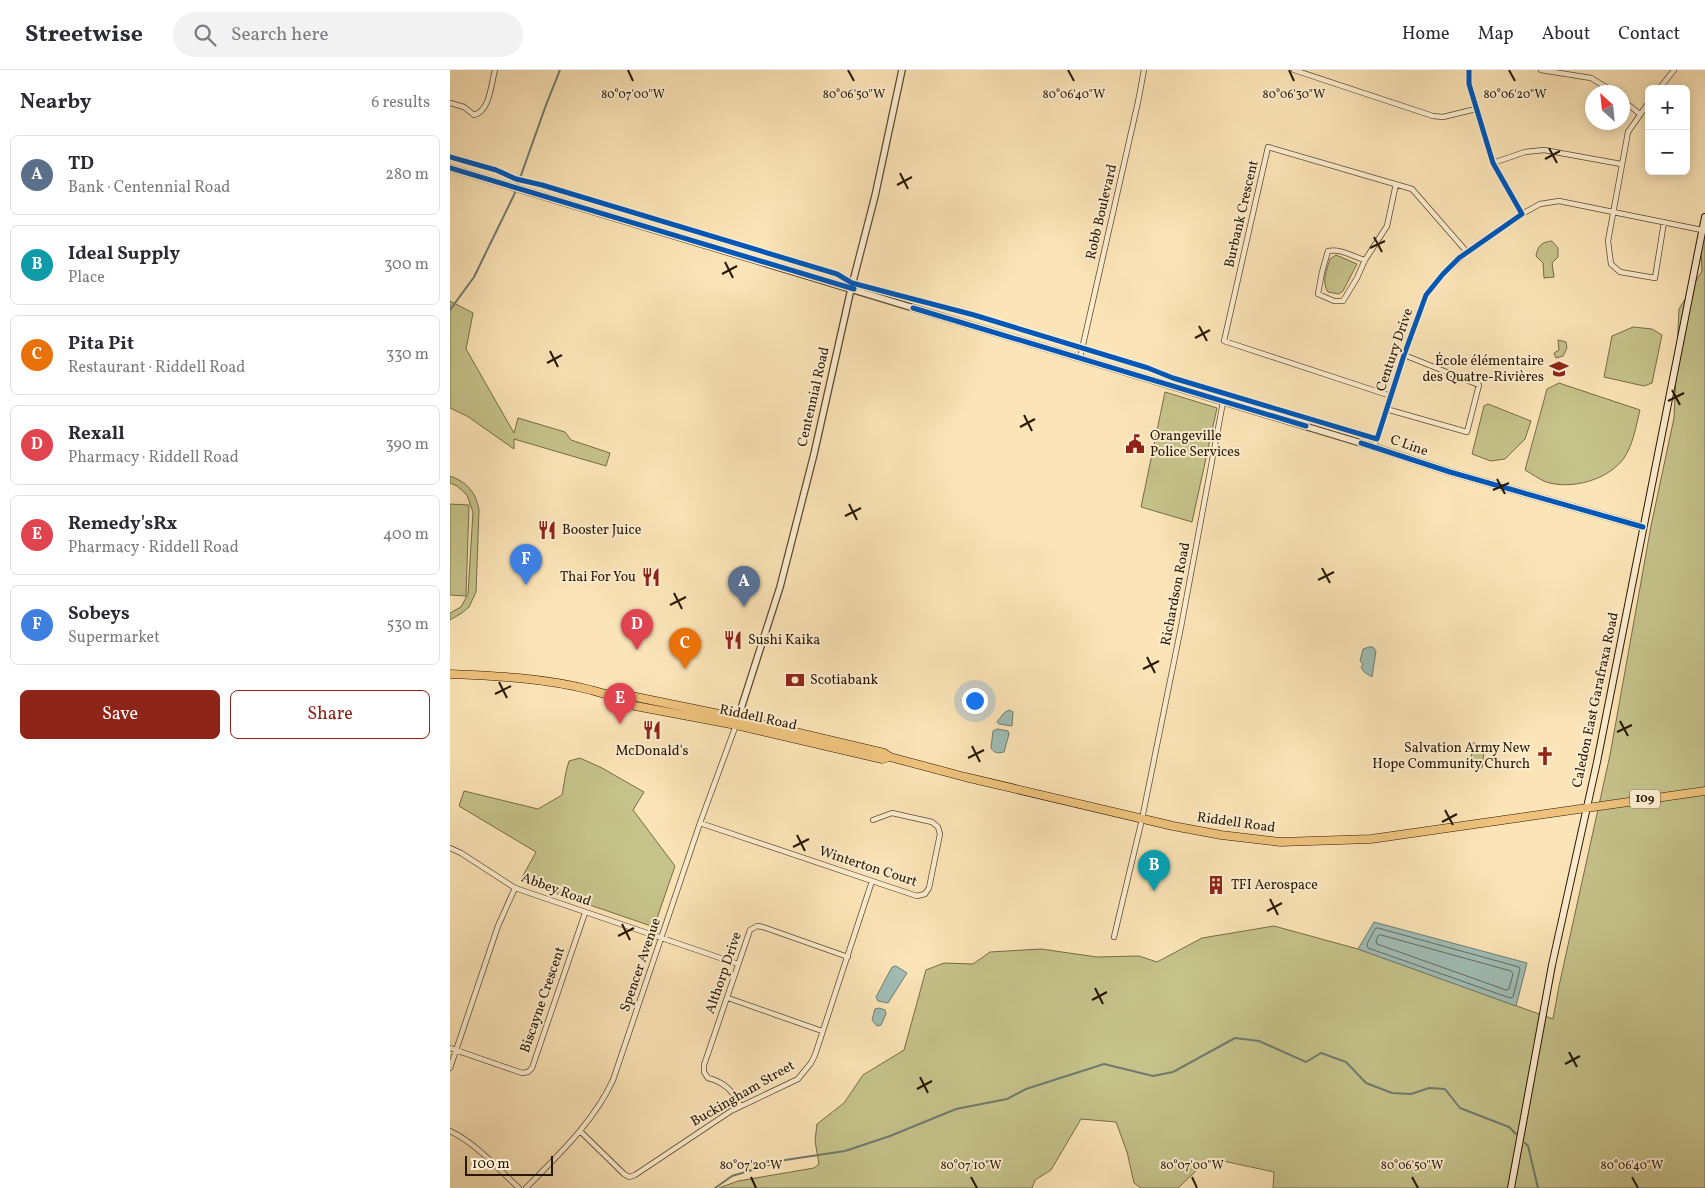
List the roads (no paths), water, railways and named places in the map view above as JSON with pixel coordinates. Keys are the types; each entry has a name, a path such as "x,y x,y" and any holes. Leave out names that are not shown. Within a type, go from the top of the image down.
{"main road":[{"name":"Caledon East Garafraxa Road","path":"1511,1188 1552,965 1598,754 1705,217"},
{"name":"Riddell Road","path":"450,674 521,678 568,684 622,699 631,696 736,722 884,753 965,777 1142,819 1221,835 1280,842 1371,839 1586,808"},
{"name":"109","path":"1586,808 1705,791"}],"street":[{"path":"450,103 464,107 474,115 479,113 486,104 495,70"},
{"name":"Centennial Road","path":"736,722 780,587 799,505 814,454 902,70"},
{"name":"Robb Boulevard","path":"1080,358 1144,70"},
{"path":"1294,70 1433,116 1443,117 1476,109"},
{"path":"1469,70 1469,84 1493,163 1522,214"},
{"path":"1542,70 1591,78 1602,85"},
{"path":"1662,85 1674,70"},
{"path":"1630,106 1640,114"},
{"path":"1645,107 1628,132 1621,164 1608,242 1611,264 1620,272 1654,278 1664,222"},
{"name":"Burbank Crescent","path":"1391,396 1224,341 1268,148 1412,189 1467,252"},
{"path":"1493,163 1525,152 1544,150 1621,164"},
{"name":"C Line","path":"450,168 1374,447 1450,472 1644,527"},
{"path":"1365,260 1344,252 1328,251 1318,294 1334,301 1344,301 1365,260 1387,226 1396,184"},
{"name":"Century Drive","path":"1374,447 1426,295 1443,274 1467,252 1522,214 1540,204 1559,201 1702,230"},
{"path":"1386,409 1467,432 1479,385 1404,355"},
{"name":"Richardson Road","path":"1114,938 1142,819 1182,621 1223,402"},
{"name":"Spencer Avenue","path":"526,1188 580,1132 601,1104 613,1080 736,722"},
{"name":"Winterton Court","path":"700,823 917,896 925,894 929,888 940,834 938,827 932,822 892,813 873,820"},
{"name":"Abbey Road","path":"450,848 461,853 515,888 738,964"},
{"name":"Buckingham Street","path":"580,1132 629,1177 740,1106 798,1079 811,1063 872,881"},
{"path":"450,1068 498,926 515,888"},
{"name":"Biscayne Crescent","path":"450,1048 522,1073 528,1072 532,1068 585,913"},
{"name":"Althorp Drive","path":"740,1106 725,1085 708,1078 704,1072 704,1065 750,930 756,926 763,927 848,957"},
{"path":"728,998 822,1031"},
{"path":"450,1132 461,1137 481,1153 519,1188"}],"water":[{"path":"1373,647 1376,651 1372,677 1364,672 1361,667 1363,664 1360,661 1363,649"},
{"path":"1009,710 1013,712 1012,726 999,724 997,722"},
{"path":"997,729 1008,731 1009,734 1004,752 997,753 991,748 993,731"},
{"path":"1374,922 1527,963 1516,1006 1358,949"},
{"path":"896,966 907,973 888,1003 878,1001 876,997 892,967"},
{"path":"875,1009 885,1010 886,1014 881,1025 877,1026 872,1020"}],"waterway":[{"path":"450,310 474,277 514,195 560,70"},
{"path":"715,1188 732,1176 785,1160 845,1151 890,1136 956,1109 1007,1099 1026,1089 1104,1064 1153,1076 1173,1072 1235,1038 1259,1041 1306,1062 1321,1053 1346,1062 1366,1083 1392,1093 1411,1094 1429,1088 1445,1089 1460,1108 1509,1127 1516,1134"},
{"path":"1525,1143 1528,1146 1538,1188"}],"place":[{"name":"École élémentaire des Quatre-Rivières","path":"1559,369"},
{"name":"Orangeville Police Services","path":"1135,444"},
{"name":"Booster Juice","path":"547,530"},
{"name":"Thai For You","path":"651,577"},
{"name":"Sobeys","path":"526,585"},
{"name":"TD","path":"744,607"},
{"name":"Sushi Kaika","path":"733,640"},
{"name":"Rexall","path":"637,650"},
{"name":"Pita Pit","path":"685,669"},
{"name":"Scotiabank","path":"795,680"},
{"name":"Remedy'sRx","path":"620,724"},
{"name":"McDonald's","path":"652,730"},
{"name":"Salvation Army New Hope Community Church","path":"1545,756"},
{"name":"TFI Aerospace","path":"1216,885"},
{"name":"Ideal Supply","path":"1154,891"}]}
